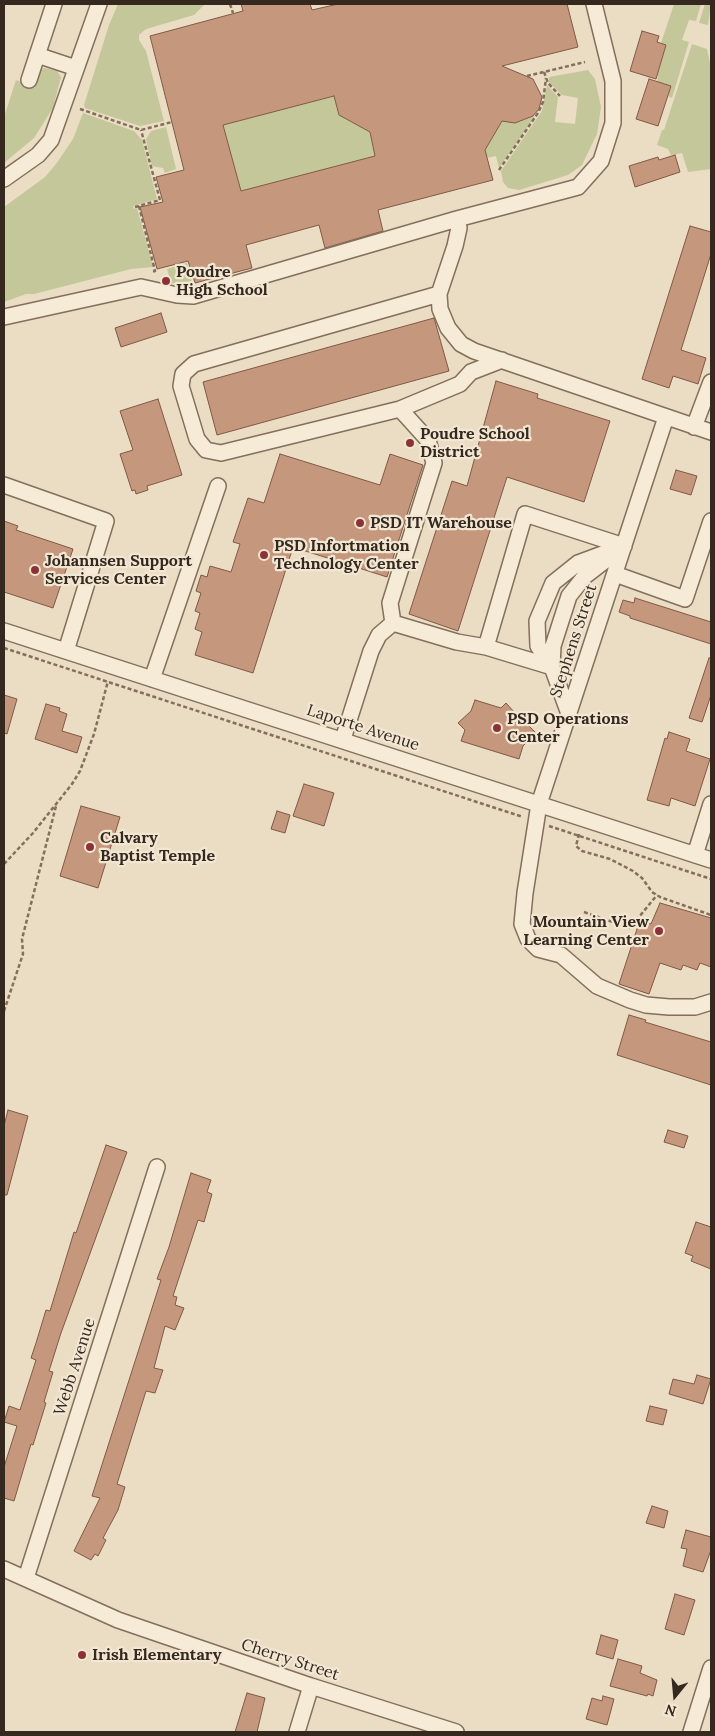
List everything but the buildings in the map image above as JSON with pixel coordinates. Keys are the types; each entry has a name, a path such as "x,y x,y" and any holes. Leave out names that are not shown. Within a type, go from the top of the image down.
{"street":[{"path":"28,80 54,4"},
{"path":"4,179 38,155 51,140 99,4"},
{"path":"4,317 141,287 177,295 193,296 457,219 578,187 601,161 613,123 613,81 594,4"},
{"path":"37,55 76,68"},
{"path":"457,219 459,228 455,246 439,294 440,309 448,328 461,344 711,432"},
{"path":"439,294 194,364 183,374 182,386 197,439 206,450 221,453 400,408 460,384 471,372 502,360"},
{"path":"694,427 711,382"},
{"path":"393,623 390,603 434,462 428,440 400,408"},
{"name":"Stephens Street","path":"666,417 539,804 522,924 528,939 538,949 561,955 597,986 646,1005 695,1007 711,1002"},
{"path":"4,486 106,521 66,651"},
{"path":"152,679 218,486"},
{"path":"486,647 525,514 624,546"},
{"path":"615,574 685,598 711,521"},
{"path":"552,667 553,646 569,596 585,576 624,546"},
{"path":"569,714 552,667 538,646 537,620 553,583 578,563 624,546"},
{"path":"393,623 457,642 486,647 552,667"},
{"path":"343,739 371,651 379,635 393,623"},
{"name":"Laporte Avenue","path":"4,631 343,739 711,860"},
{"path":"695,855 711,804"},
{"name":"Webb Avenue","path":"26,1578 157,1167"},
{"name":"Cherry Street","path":"4,1569 118,1620 311,1686 456,1732"},
{"path":"691,1732 711,1668"},
{"path":"297,1732 311,1686"}],"path":[{"path":"230,4 233,13"},
{"path":"527,76 585,62"},
{"path":"544,72 546,78 560,96"},
{"path":"499,170 538,113 543,102 546,78"},
{"path":"80,109 141,130 172,122"},
{"path":"141,130 160,200 137,206 156,271 152,272"},
{"path":"4,648 536,822 579,834 711,879"},
{"path":"4,864 56,804 80,770 94,734 113,666"},
{"path":"4,1011 23,954 22,939 56,804"},
{"path":"579,834 576,846 582,851 610,859 633,871 657,896 711,915"},
{"path":"584,912 630,928 657,896"}],"green space":[{"path":"118,4 205,4 194,15 146,29 139,35 139,40 146,51 164,121 140,126 85,108 84,105 109,25"},
{"path":"674,4 701,4 696,21 689,20 682,40 689,42 672,98 668,96 671,86 657,82 658,76 652,74 659,70 666,45 661,43"},
{"path":"705,4 711,4 708,25 699,23"},
{"path":"692,44 707,49 711,68 711,169 688,172 682,153 671,155 668,149 657,145 662,130 664,130"},
{"path":"45,68 57,71 61,77 53,108 34,138 4,163 4,117 16,80 31,86 38,70"},
{"path":"588,70 595,79 601,107 597,134 582,165 568,175 519,190 508,188 503,182 501,171 542,111 547,85 558,97 555,122 575,124 578,98 562,95 549,82 549,77"},
{"path":"334,96 339,115 370,132 375,156 241,191 223,125"},
{"path":"83,113 134,131 142,140 157,199 133,206 134,209 137,208 153,267 131,269 34,294 26,294 4,302 4,207 45,177 56,164 73,139"},
{"path":"535,116 499,168 496,156 487,158 485,150 503,119 515,123"},
{"path":"166,127 176,169 165,173 163,168 152,166 146,139 151,131"},
{"path":"187,263 193,285 171,283 167,269"}],"place":[{"name":"Poudre High School","path":"166,281"},
{"name":"Poudre School District","path":"410,443"},
{"name":"PSD IT Warehouse","path":"360,523"},
{"name":"PSD Infortmation Technology Center","path":"264,555"},
{"name":"Johannsen Support Services Center","path":"35,570"},
{"name":"PSD Operations Center","path":"497,728"},
{"name":"Calvary Baptist Temple","path":"90,847"},
{"name":"Mountain View Learning Center","path":"659,931"},
{"name":"Irish Elementary","path":"82,1655"}]}
